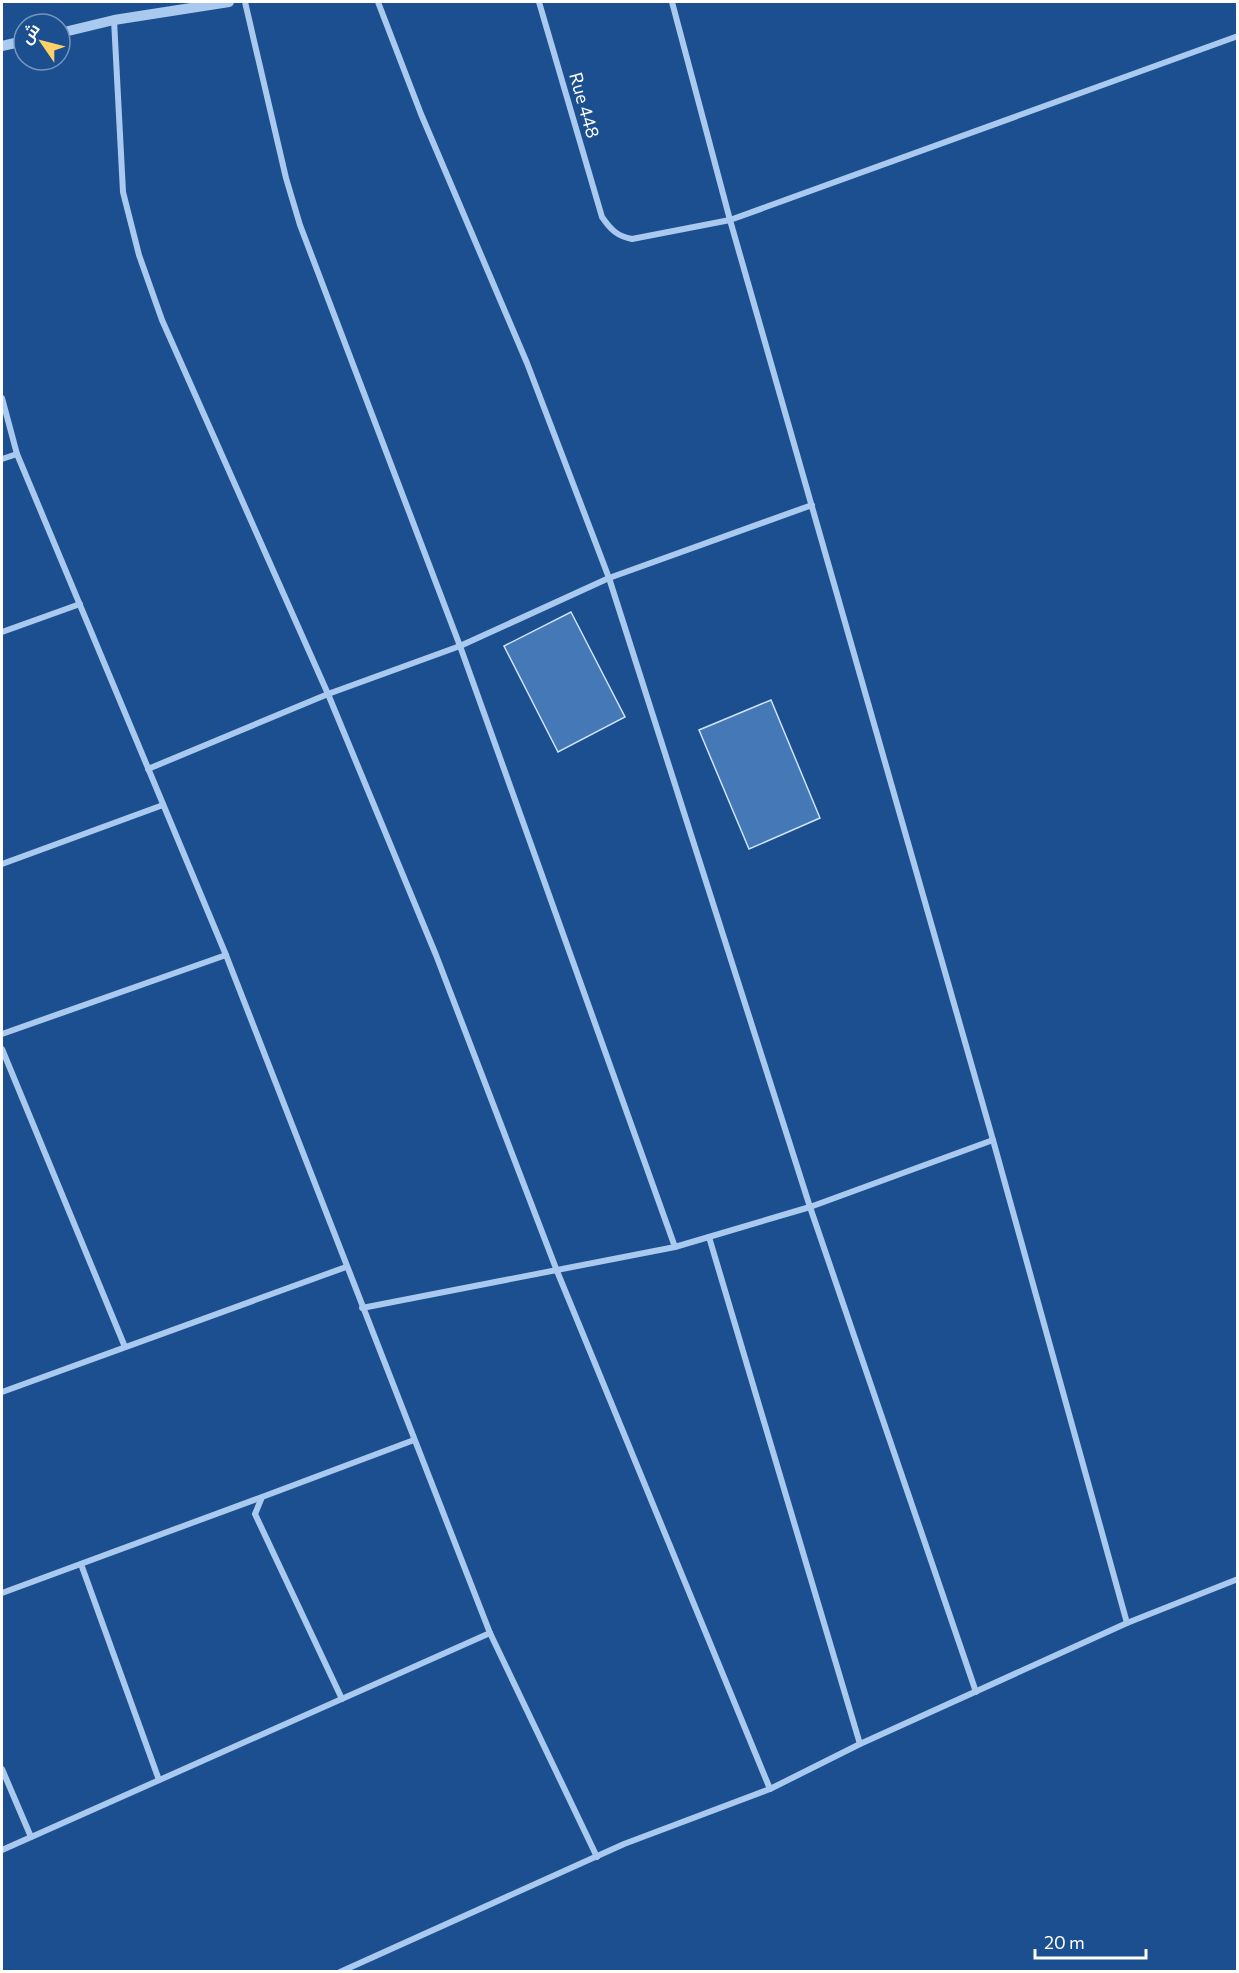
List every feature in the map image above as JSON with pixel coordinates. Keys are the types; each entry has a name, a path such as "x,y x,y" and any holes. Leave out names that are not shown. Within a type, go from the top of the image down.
{"street":[{"path":"72,30 114,20 229,2"},
{"path":"245,2 281,158 300,225 460,646 675,1247"},
{"path":"378,2 421,114 527,363 609,579 810,1207 976,1692"},
{"name":"Rue 448","path":"539,2 602,217 610,230 632,240 730,220"},
{"path":"672,2 730,220 993,1140 1127,1623"},
{"path":"114,20 123,192 139,255 162,320 328,694 436,955 557,1271 770,1789"},
{"path":"730,220 1238,36"},
{"path":"2,398 17,454 226,956 490,1633 597,1857"},
{"path":"2,459 17,454"},
{"path":"148,769 328,694 460,646 609,579 812,505"},
{"path":"2,632 80,604"},
{"path":"2,864 163,806"},
{"path":"2,1034 226,956"},
{"path":"2,1049 125,1347"},
{"path":"362,1308 675,1247 810,1207 993,1140"},
{"path":"709,1237 860,1744"},
{"path":"2,1392 346,1267"},
{"path":"2,1593 414,1440"},
{"path":"262,1497 255,1514 342,1699"},
{"path":"81,1564 159,1780"},
{"path":"340,1971 624,1844 770,1789 860,1744 1127,1623 1238,1579"},
{"path":"2,1850 490,1633"},
{"path":"2,1769 31,1837"}],"building":[{"path":"571,612 625,717 558,752 504,646"},
{"path":"771,700 820,818 749,849 699,730"}]}
